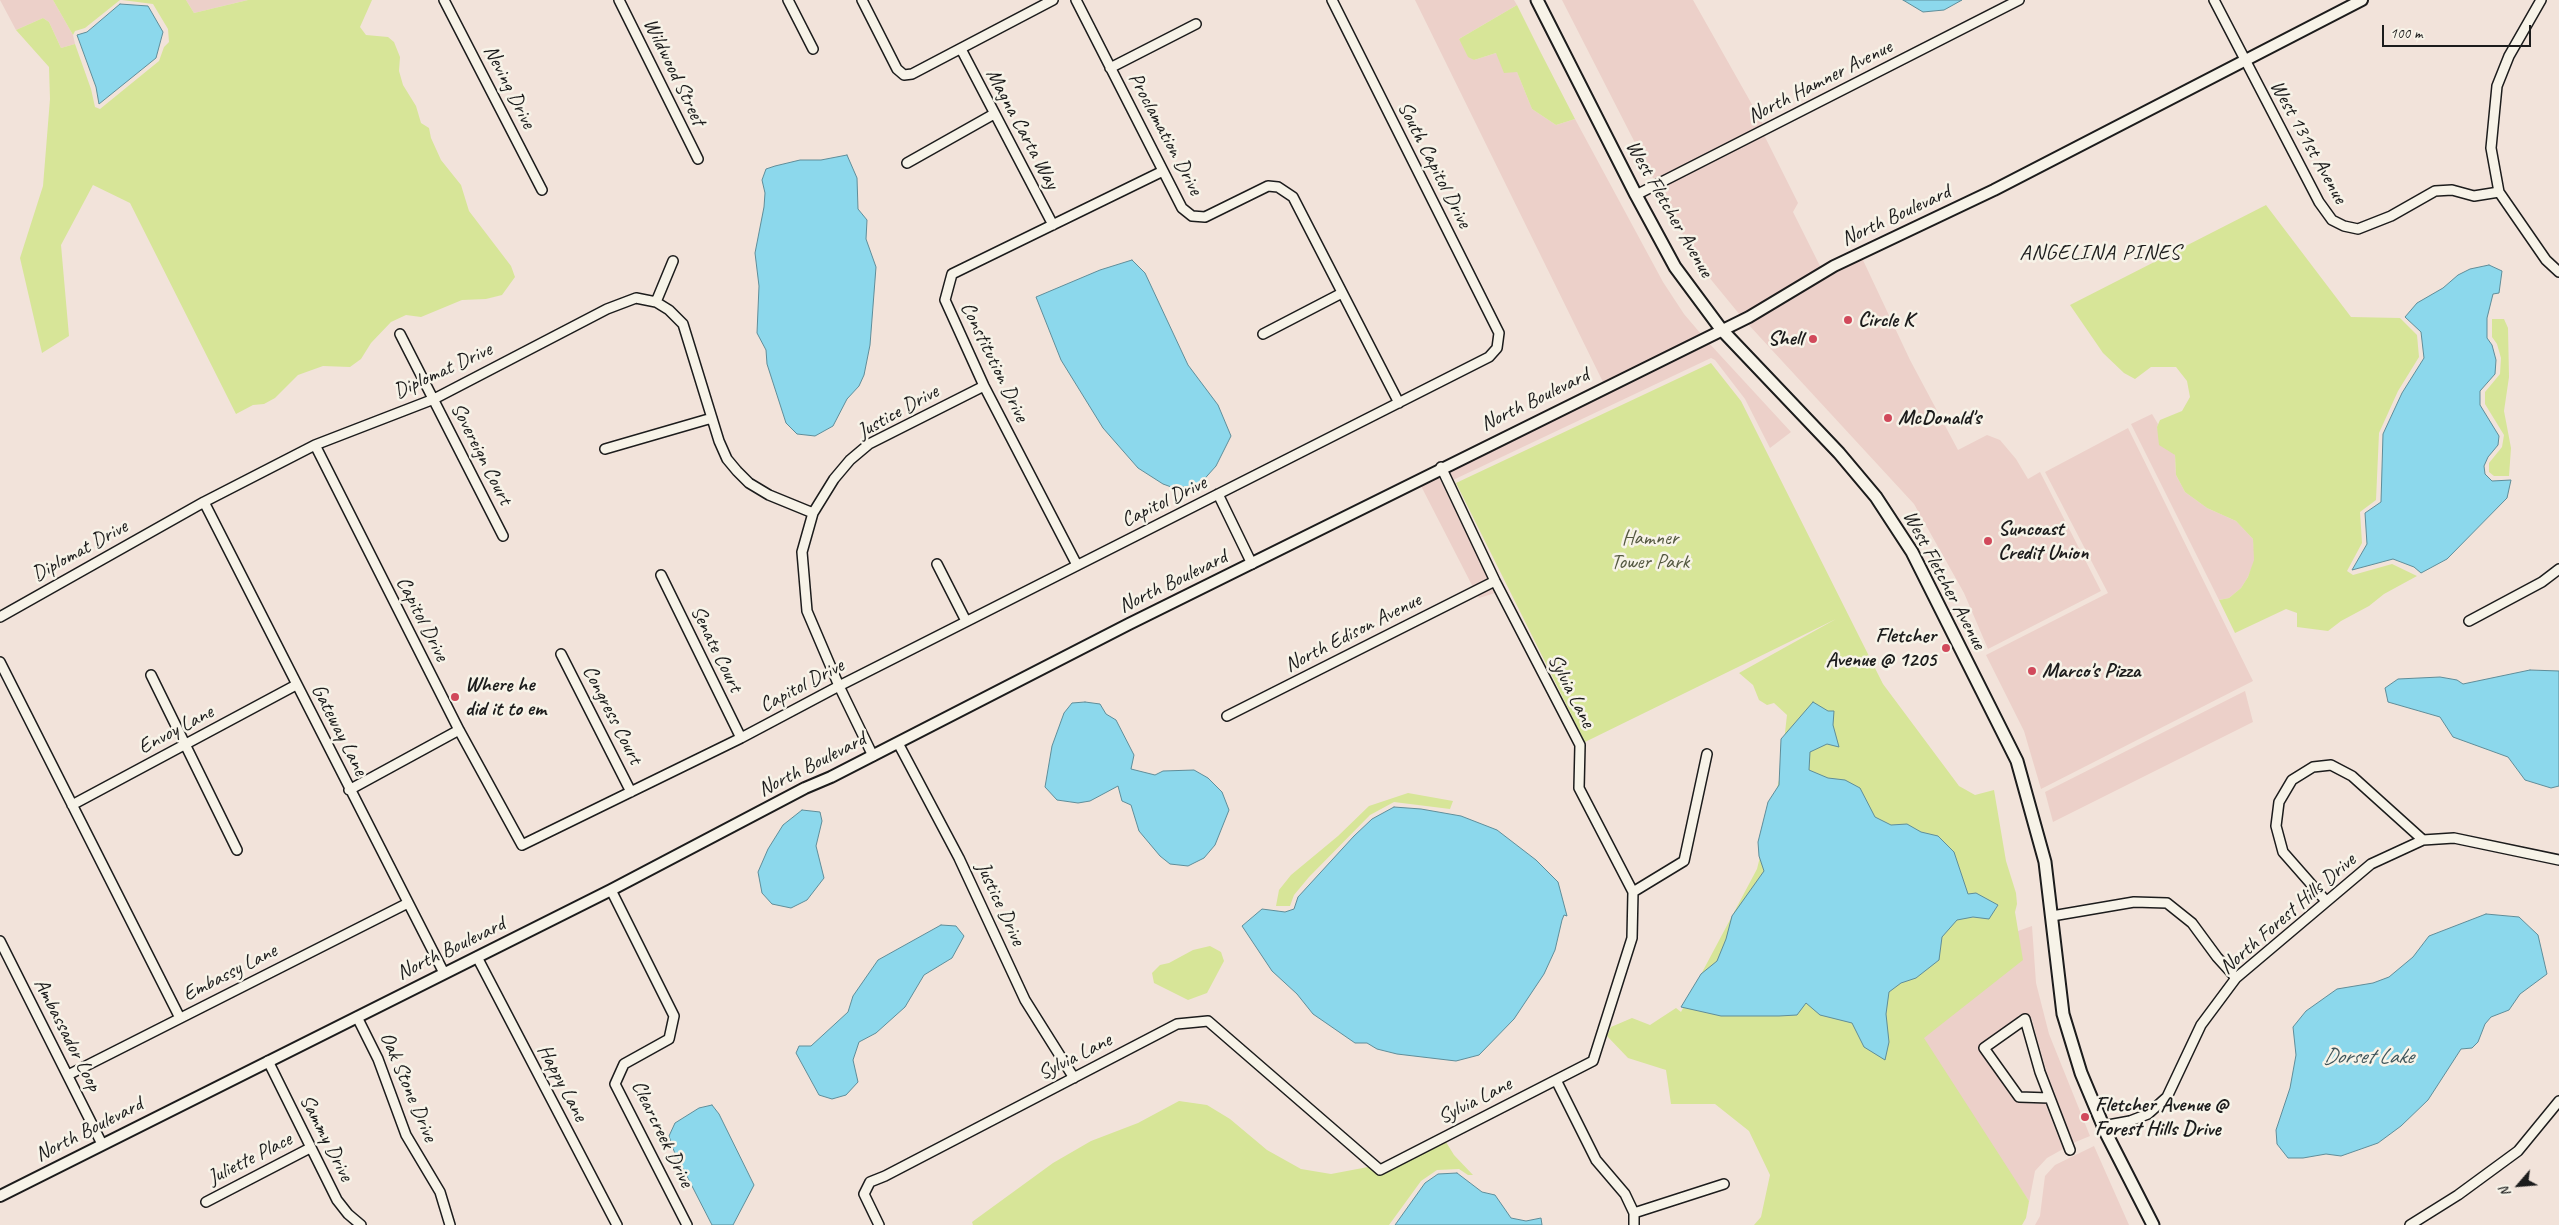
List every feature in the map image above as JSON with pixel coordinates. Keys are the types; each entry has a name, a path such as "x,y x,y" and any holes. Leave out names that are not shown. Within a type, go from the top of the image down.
{"main road":[{"name":"West Fletcher Avenue","path":"1537,0 1636,195 1676,267 1721,329 1839,453 1876,497 1912,552 2017,762 2034,815 2045,862 2063,1014 2081,1073 2103,1126 2153,1225"}],"street":[{"name":"Neving Drive","path":"444,0 542,190"},
{"name":"Wildwood Street","path":"619,0 698,159"},
{"path":"788,0 813,49"},
{"path":"862,0 897,69 904,75 912,74 1053,0"},
{"name":"Proclamation Drive","path":"1076,0 1182,208 1192,216 1205,217 1268,186 1278,187 1293,197 1399,403"},
{"name":"South Capitol Drive","path":"1332,0 1499,333 1497,348"},
{"name":"North Hamner Avenue","path":"1636,195 2019,0"},
{"name":"West 131st Avenue","path":"2214,0 2319,202 2332,220 2344,226 2358,229 2374,224 2435,191 2452,190 2474,196 2499,192"},
{"name":"North Boulevard","path":"0,1196 611,890 805,788 873,756 1129,624 1721,329 1796,290 1834,266 1994,190 2362,0"},
{"path":"2541,0 2509,56 2497,86 2492,148 2499,192 2546,260 2559,272"},
{"path":"1110,68 1196,24"},
{"name":"Magna Carta Way","path":"961,49 1053,225"},
{"path":"907,163 994,114"},
{"name":"Constitution Drive","path":"1077,565 984,386 945,300 952,274 1163,171"},
{"path":"673,261 656,302 669,310 683,324 722,450 742,476 769,495 813,513"},
{"path":"1263,334 1342,293"},
{"name":"Diplomat Drive","path":"0,617 204,502 315,445 434,399 607,309 636,298 656,302"},
{"name":"Sovereign Court","path":"400,334 503,536"},
{"name":"Capitol Drive","path":"315,445 459,730 522,845 741,738 966,621 1399,403 1489,357 1497,348"},
{"name":"Justice Drive","path":"873,756 839,686 807,610 802,552 813,513 834,480 869,444 984,386"},
{"path":"605,449 712,418"},
{"name":"Sylvia Lane","path":"879,1225 864,1194 870,1182 885,1176 1177,1024 1208,1022 1380,1170 1593,1061 1632,938 1633,892 1578,788 1580,745 1495,581 1441,468"},
{"path":"1218,494 1252,564"},
{"name":"Gateway Lane","path":"204,502 444,973"},
{"path":"937,564 966,621"},
{"path":"2468,621 2542,582 2559,570"},
{"name":"Senate Court","path":"661,575 741,738"},
{"name":"North Edison Avenue","path":"1226,716 1495,581"},
{"name":"Congress Court","path":"562,654 631,792"},
{"path":"0,662 3,675 72,805 180,1018"},
{"path":"151,675 237,850"},
{"name":"Envoy Lane","path":"72,805 296,685"},
{"path":"350,790 459,730"},
{"name":"Justice Drive","path":"898,743 959,858 1026,1000 1074,1078"},
{"path":"1633,892 1684,861 1707,754"},
{"path":"2326,901 2283,852 2276,826 2280,802 2292,780 2312,767 2331,765 2352,776 2423,840"},
{"name":"North Forest Hills Drive","path":"2103,1126 2130,1121 2148,1114 2168,1097 2201,1025 2236,978 2371,864 2423,840 2454,838 2559,860"},
{"name":"Clearcreek Drive","path":"611,890 674,1016 669,1039 624,1064 615,1084 687,1225"},
{"path":"2052,916 2134,902 2167,903 2192,923 2217,957 2236,978"},
{"name":"Embassy Lane","path":"68,1075 408,904"},
{"name":"Ambassador Loop","path":"0,941 102,1144"},
{"name":"Happy Lane","path":"477,957 617,1225"},
{"name":"Oak Stone Drive","path":"357,1017 378,1059 406,1135 440,1192 450,1225"},
{"path":"2049,1098 2019,1097 1984,1048 2025,1019 2049,1098 2070,1150"},
{"name":"Sammy Drive","path":"268,1061 341,1207 361,1225"},
{"path":"1556,1080 1596,1160 1624,1194 1634,1213 1634,1225"},
{"path":"2410,1225 2458,1195 2518,1151 2559,1101"},
{"name":"Juliette Place","path":"206,1202 310,1148"},
{"path":"1634,1213 1724,1184"}],"shaded area":[{"path":"0,0 53,0 73,35 75,44 61,48 49,22 43,18 16,30"},
{"path":"186,0 248,0 194,13"},
{"path":"1415,0 1514,0 1517,5 1459,39 1474,60 1496,53 1517,72 1532,109 1556,125 1575,119 1663,282 1684,314 1701,334 1603,382"},
{"path":"1562,0 1693,0 1763,124 1654,180"},
{"path":"1764,135 1798,203 1793,212 1821,268 1740,315 1699,265 1659,189"},
{"path":"1862,258 1910,360 1958,450 1987,435 2000,440 2016,459 2028,479 2040,472 2101,591 1988,649 1964,593 1914,504 1747,323"},
{"path":"1708,342 1791,432 1770,448 1745,399 1715,360 1711,358 1453,480 1448,470"},
{"path":"2152,414 2158,424 2157,428 2175,455 2176,475 2185,492 2207,508 2236,521 2253,539 2255,560 2241,588 2229,598 2219,600 2131,424"},
{"path":"2128,428 2253,681 2041,789 2024,731 1986,655 2108,593 2045,472"},
{"path":"1438,475 1495,593 1479,598 1420,484"},
{"path":"2245,691 2253,722 2053,822 2045,792"},
{"path":"2032,926 2036,983 2049,1034 2090,1136 2073,1143 2046,1070 2031,1017 2022,1015 1981,1044 1979,1051 2014,1100 2033,1104 2045,1103 2063,1149 2047,1158 2035,1171 2026,1218 2029,1201 1961,1103 1920,1053 1925,1027 2007,935"},
{"path":"2094,1146 2129,1225 2035,1225 2040,1216 2045,1176 2055,1165"}],"green space":[{"path":"53,0 120,0 85,28 75,31 73,35"},
{"path":"122,0 186,0 194,13 248,0 372,0 360,27 366,35 388,37 394,42 400,57 399,71 403,85 416,106 421,123 429,128 431,138 441,160 461,185 469,211 511,266 515,277 502,295 486,299 462,300 421,317 406,315 391,322 371,343 361,359 350,367 323,366 298,375 275,398 264,404 253,405 236,414 130,203 93,185 61,245 69,336 42,353 20,258 43,186 50,99 49,67 16,30 43,18 49,22 61,48 75,44 91,89 95,107 100,109 159,61 164,47 169,42 168,29 153,4"},
{"path":"1517,5 1575,119 1556,125 1532,109 1517,72 1504,73 1496,53 1474,60 1468,57 1459,39"},
{"path":"2266,205 2351,317 2400,318 2417,335 2419,357 2398,391 2379,433 2376,500 2360,512 2362,543 2347,571 2353,575 2392,564 2417,576 2384,594 2369,606 2341,621 2328,631 2297,627 2297,613 2286,609 2235,633 2219,600 2229,598 2241,588 2248,577 2254,560 2253,539 2236,521 2207,508 2185,492 2176,475 2175,455 2159,445 2157,427 2160,420 2182,411 2190,397 2187,381 2176,367 2151,367 2135,379 2124,373 2103,353 2070,305"},
{"path":"2492,319 2504,319 2508,328 2509,377 2504,411 2511,448 2509,476 2494,476 2489,472 2489,463 2502,447 2504,435 2485,404 2485,392 2500,374 2501,358 2497,344 2492,337"},
{"name":"Hamner Tower Park","path":"1711,363 1741,401 1883,684 1959,786 1975,795 1994,790 2006,861 2016,893 2017,904 2015,912 2023,960 1924,1038 2029,1201 2026,1218 2022,1225 1754,1225 1761,1217 1770,1175 1749,1131 1715,1104 1671,1104 1666,1070 1628,1058 1607,1036 1611,1027 1632,1018 1650,1025 1676,1008 1681,1012 1757,869 1780,776 1787,715 1774,703 1767,705 1759,700 1753,685 1739,673 1836,619 1585,742 1456,483"},
{"path":"1408,793 1453,801 1450,809 1394,802 1370,815 1309,877 1294,895 1290,906 1276,906 1279,890 1291,875 1338,836 1369,806"},
{"path":"1210,946 1221,952 1224,961 1207,993 1188,1000 1154,983 1152,973 1160,965 1169,963 1193,950"},
{"path":"1179,1101 1207,1105 1230,1119 1267,1150 1301,1169 1331,1174 1368,1167 1376,1174 1382,1175 1446,1142 1454,1155 1473,1175 1468,1175 1459,1169 1437,1170 1421,1181 1389,1225 973,1225 972,1222 1053,1163 1091,1141 1138,1123"}],"water":[{"path":"1903,0 1962,0 1944,10 1923,12"},
{"path":"120,4 148,6 163,32 156,58 99,104 96,87 77,35 87,32"},
{"path":"847,155 857,178 858,209 867,220 866,239 876,267 870,345 864,375 859,386 847,399 833,426 815,436 797,434 786,423 767,364 766,350 757,333 759,286 755,253 764,207 765,193 762,180 766,169 775,166 800,160 821,160"},
{"path":"1132,260 1145,273 1188,365 1218,405 1231,436 1216,466 1199,485 1174,488 1163,484 1138,468 1103,428 1061,360 1036,297 1100,270"},
{"path":"2489,265 2502,271 2499,293 2493,294 2487,318 2487,338 2492,345 2496,360 2495,374 2480,391 2480,405 2499,436 2498,445 2488,457 2484,466 2485,474 2492,481 2511,480 2507,498 2447,559 2421,573 2414,567 2393,559 2352,570 2367,544 2365,513 2381,502 2383,434 2402,393 2424,358 2421,332 2405,317 2417,303 2443,288 2458,275 2470,269"},
{"path":"2530,670 2559,671 2559,786 2551,788 2525,780 2508,757 2453,737 2440,717 2388,702 2385,688 2398,679 2440,677 2457,680 2463,684"},
{"path":"1813,702 1828,711 1834,711 1833,725 1839,747 1827,744 1810,752 1809,770 1828,778 1845,780 1860,788 1875,817 1891,825 1907,824 1921,832 1938,836 1954,852 1968,894 1976,893 1998,905 1989,919 1973,917 1957,920 1942,937 1939,960 1916,978 1901,983 1889,992 1886,1014 1889,1042 1885,1060 1864,1047 1852,1023 1820,1015 1806,1003 1797,1015 1779,1016 1721,1016 1681,1007 1701,974 1717,961 1726,939 1732,916 1764,871 1759,856 1758,842 1768,802 1779,785 1781,739"},
{"path":"1072,703 1100,704 1106,714 1116,720 1134,755 1131,769 1155,775 1163,771 1194,770 1208,778 1222,792 1229,810 1215,845 1204,858 1188,866 1170,864 1160,856 1139,831 1131,805 1122,801 1118,786 1090,801 1078,803 1057,800 1045,787 1052,746 1064,713"},
{"path":"1394,807 1421,809 1461,816 1497,830 1536,860 1558,882 1567,916 1564,915 1562,920 1555,950 1544,974 1514,1019 1479,1055 1456,1061 1397,1054 1377,1049 1367,1043 1355,1043 1313,1014 1297,994 1272,971 1242,926 1262,909 1285,912 1294,909 1298,897 1354,836 1372,819"},
{"path":"802,810 820,812 822,821 816,846 824,878 807,900 791,908 772,904 762,893 758,872 768,849 783,825"},
{"name":"Dorset Lake","path":"2486,914 2519,917 2538,935 2547,974 2520,994 2509,1010 2491,1017 2485,1024 2478,1042 2472,1048 2461,1049 2428,1100 2401,1126 2378,1143 2341,1156 2326,1154 2303,1158 2288,1158 2277,1144 2276,1130 2290,1088 2296,1055 2293,1027 2306,1011 2337,989 2373,983 2389,977 2413,957 2429,936"},
{"path":"941,925 956,926 964,936 952,958 924,975 905,1007 876,1033 859,1042 853,1060 858,1082 846,1095 832,1099 819,1095 796,1053 799,1046 811,1046 848,1012 853,996 878,960"},
{"path":"712,1105 719,1114 754,1185 733,1225 712,1225 674,1151 669,1136 675,1123 699,1108"},
{"path":"1457,1173 1482,1192 1495,1195 1511,1218 1526,1221 1541,1218 1542,1225 1395,1225 1425,1183 1438,1174"}],"place":[{"name":"Circle K","path":"1848,320"},
{"name":"Shell","path":"1813,339"},
{"name":"McDonald's","path":"1888,418"},
{"name":"Suncoast Credit Union","path":"1988,541"},
{"name":"Fletcher Avenue @ 1205","path":"1946,648"},
{"name":"Marco's Pizza","path":"2032,671"},
{"name":"Where he did it to em","path":"455,697"},
{"name":"Fletcher Avenue @ Forest Hills Drive","path":"2085,1117"}],"district":[{"name":"ANGELINA PINES","path":"2100,253"}]}
